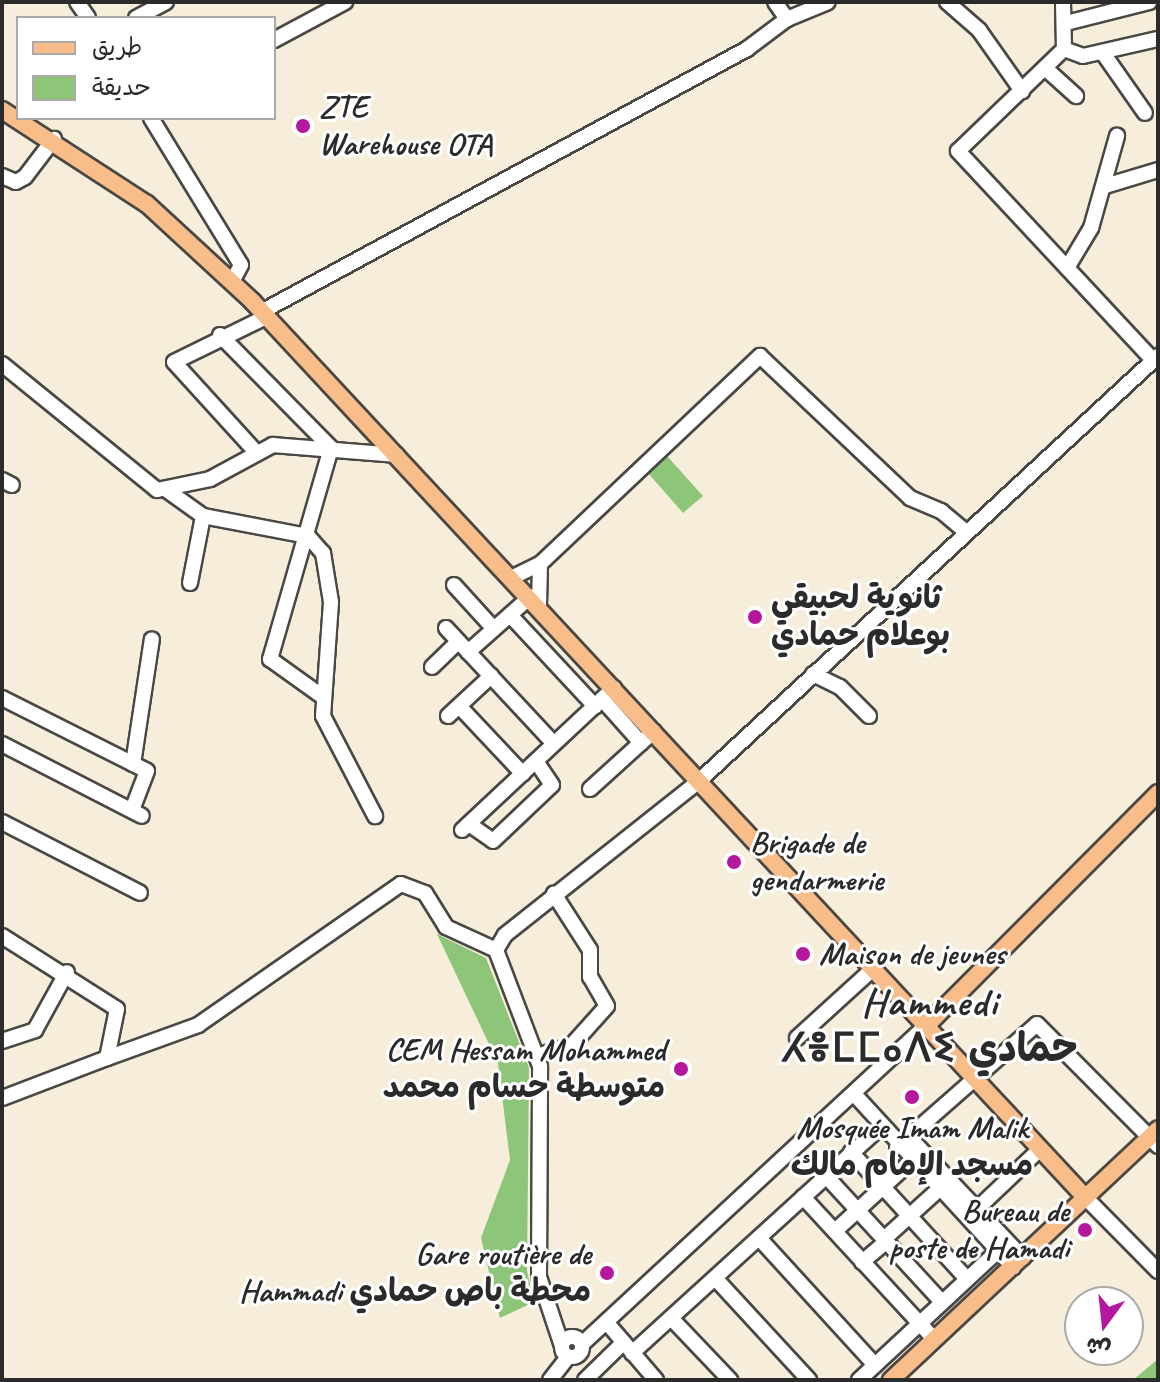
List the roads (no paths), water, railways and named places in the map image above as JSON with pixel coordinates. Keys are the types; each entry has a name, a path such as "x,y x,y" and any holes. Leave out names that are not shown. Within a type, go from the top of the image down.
{"main road":[{"path":"20,120 54,139 147,204 232,282 535,600 604,698 699,781 1085,1197"},
{"path":"926,1026 1158,793"},
{"path":"891,1380 1085,1197 1155,1137"}],"street":[{"path":"140,16 166,2"},
{"path":"276,39 345,2"},
{"path":"775,2 787,19"},
{"path":"255,451 174,362 747,49 787,19 828,2"},
{"path":"947,2 979,30 1022,91"},
{"path":"496,950 554,894 699,781 1156,358 958,151 1064,49 1066,23 1063,2"},
{"path":"1066,23 1127,4 1149,2"},
{"path":"1064,49 1103,53 1158,39"},
{"path":"1103,53 1145,113"},
{"path":"1045,68 1076,96"},
{"path":"152,120 241,265 232,282"},
{"path":"1067,268 1105,186 1117,136"},
{"path":"2,176 16,182 25,177 54,139"},
{"path":"1105,186 1158,170"},
{"path":"220,335 331,448"},
{"path":"513,577 540,564 760,356 910,498 941,511 966,532"},
{"path":"2,364 96,448 147,485 168,491 203,516 308,536 328,568 323,716 375,816"},
{"path":"168,491 210,479 255,451 273,445 397,455"},
{"path":"323,697 270,659 331,448"},
{"path":"190,583 203,516"},
{"path":"432,667 535,600 540,564"},
{"path":"454,585 494,629"},
{"path":"510,615 604,698 554,744 466,827 491,842 558,781 536,761"},
{"path":"446,628 554,744"},
{"path":"133,764 152,639"},
{"path":"813,674 869,716"},
{"path":"448,716 491,676"},
{"path":"2,698 133,764 148,775 137,813 2,744"},
{"path":"459,706 523,774"},
{"path":"590,789 647,737"},
{"path":"2,822 140,893"},
{"path":"2,1098 198,1025 401,884 425,893 446,927 496,950 537,1056 544,1298 565,1351 550,1380"},
{"path":"537,1056 572,1045 607,1006 590,977 590,950 554,894"},
{"path":"2,936 116,1004 107,1058"},
{"path":"797,1038 874,968"},
{"path":"2,1041 35,1030 67,972"},
{"path":"903,1142 1037,1024 1155,1137"},
{"path":"578,1340 608,1324 926,1026"},
{"path":"855,1095 879,1128 903,1142 977,1209 1018,1263"},
{"path":"585,1380 671,1318 879,1128"},
{"path":"903,1142 911,1161 938,1190 998,1251 1018,1263"},
{"path":"977,1209 1040,1149"},
{"path":"851,1152 967,1279"},
{"path":"835,1231 911,1161"},
{"path":"826,1176 942,1302"},
{"path":"862,1262 938,1190"},
{"path":"803,1197 934,1339"},
{"path":"1085,1197 1156,1264"},
{"path":"759,1238 875,1365"},
{"path":"859,1380 998,1251"},
{"path":"715,1278 809,1380"},
{"path":"544,1298 578,1340 579,1354 565,1351"},
{"path":"671,1318 730,1380"},
{"path":"608,1324 656,1380"}],"place":[{"name":"ZTE Warehouse OTA","path":"303,126"},
{"name":"ثانوية لحبيقي بوعلام حمادي","path":"755,617"},
{"name":"Brigade de gendarmerie","path":"734,862"},
{"name":"Maison de jeunes","path":"803,954"},
{"name":"CEM Hessam Mohammed متوسطة حسام محمد","path":"681,1069"},
{"name":"Mosquée Imam Malik مسجد الإمام مالك","path":"912,1097"},
{"name":"Bureau de poste de Hamadi","path":"1085,1230"},
{"name":"Gare routière de Hammadi محطة باص حمادي","path":"607,1273"}],"district":[{"name":"Hammedi ⵃⴻⵎⵎⴰⴷⵉ حمادي","path":"930,1025"}]}
